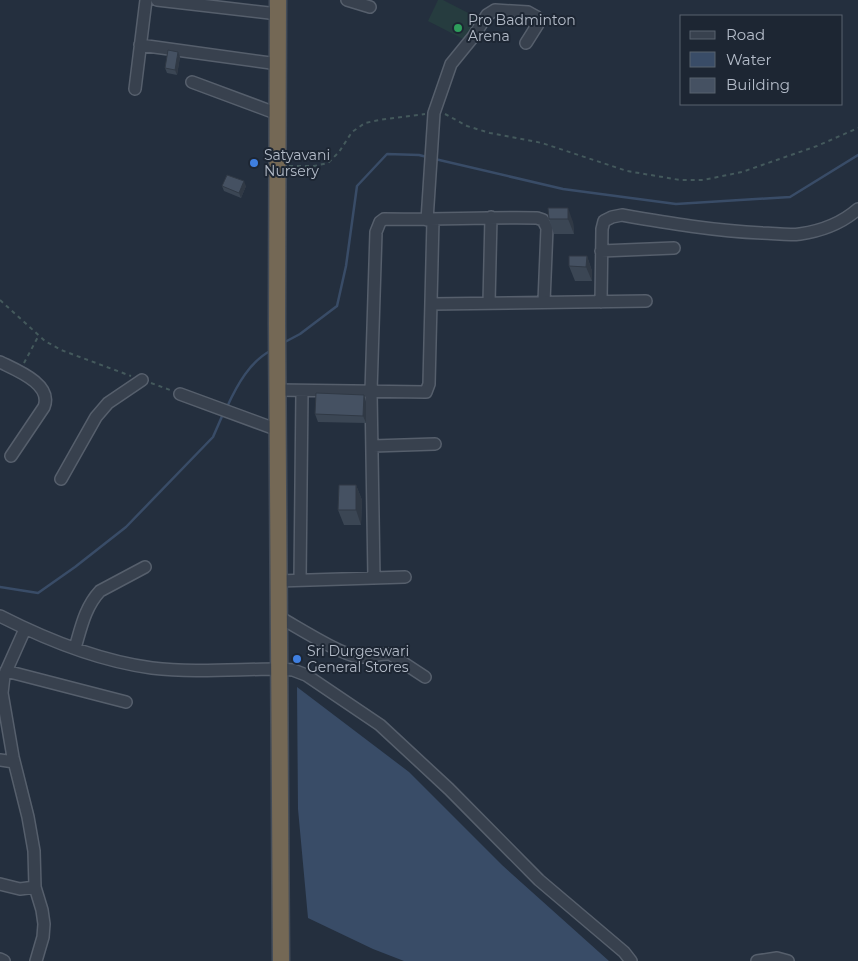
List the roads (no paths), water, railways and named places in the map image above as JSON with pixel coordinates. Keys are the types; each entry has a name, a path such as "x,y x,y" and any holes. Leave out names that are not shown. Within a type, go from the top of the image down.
{"highway":[{"path":"278,7 277,371 281,961"}],"street":[{"path":"135,90 146,0"},
{"path":"157,0 278,7"},
{"path":"347,0 370,7"},
{"path":"278,390 422,393 426,392 429,388 432,304 430,220 434,113 451,64 473,37 487,15 495,10 515,10 528,12 537,17 538,24 526,42"},
{"path":"140,45 278,64"},
{"path":"192,82 278,114"},
{"path":"601,302 602,229 604,221 612,216 622,215 694,227 797,234 815,231 832,225 846,219 858,209"},
{"path":"489,303 491,217"},
{"path":"374,578 371,392 377,227 380,222 384,219 430,220 491,217 537,218 543,220 546,224 544,302"},
{"path":"601,251 674,248"},
{"path":"432,304 646,301"},
{"path":"0,362 37,384 45,393 47,400 11,456"},
{"path":"61,479 96,417 108,403 142,380"},
{"path":"300,580 302,390"},
{"path":"180,394 278,430"},
{"path":"373,446 435,444"},
{"path":"75,648 89,605 95,596 100,591 145,567"},
{"path":"278,581 405,577"},
{"path":"0,616 75,648 114,661 153,668 189,670 279,669 293,670 306,675 380,725 449,789 539,880 612,941 631,961"},
{"path":"279,617 340,650 364,657 390,654 426,676"},
{"path":"25,628 6,671 2,684 2,693 14,762 28,817 34,851 35,887 44,924 43,937 36,961"},
{"path":"6,671 126,702"},
{"path":"0,760 14,762"},
{"path":"0,884 20,889 35,887"},
{"path":"757,961 777,958 788,961"},
{"path":"0,959 4,961"}],"water":[{"path":"297,687 409,772 502,865 609,961 404,961 373,949 308,918 298,809"}],"waterway":[{"path":"283,343 300,334 337,306 346,266 357,186 387,154 427,157"},
{"path":"435,159 563,189 676,204 790,197 858,155"},
{"path":"227,407 245,374 257,360 272,350"},
{"path":"0,587 38,593 75,567 126,527 213,437 223,414"}],"place":[{"name":"Pro Badminton Arena","path":"458,28"},
{"name":"Satyavani Nursery","path":"254,163"},
{"name":"Sri Durgeswari General Stores","path":"297,659"}]}
